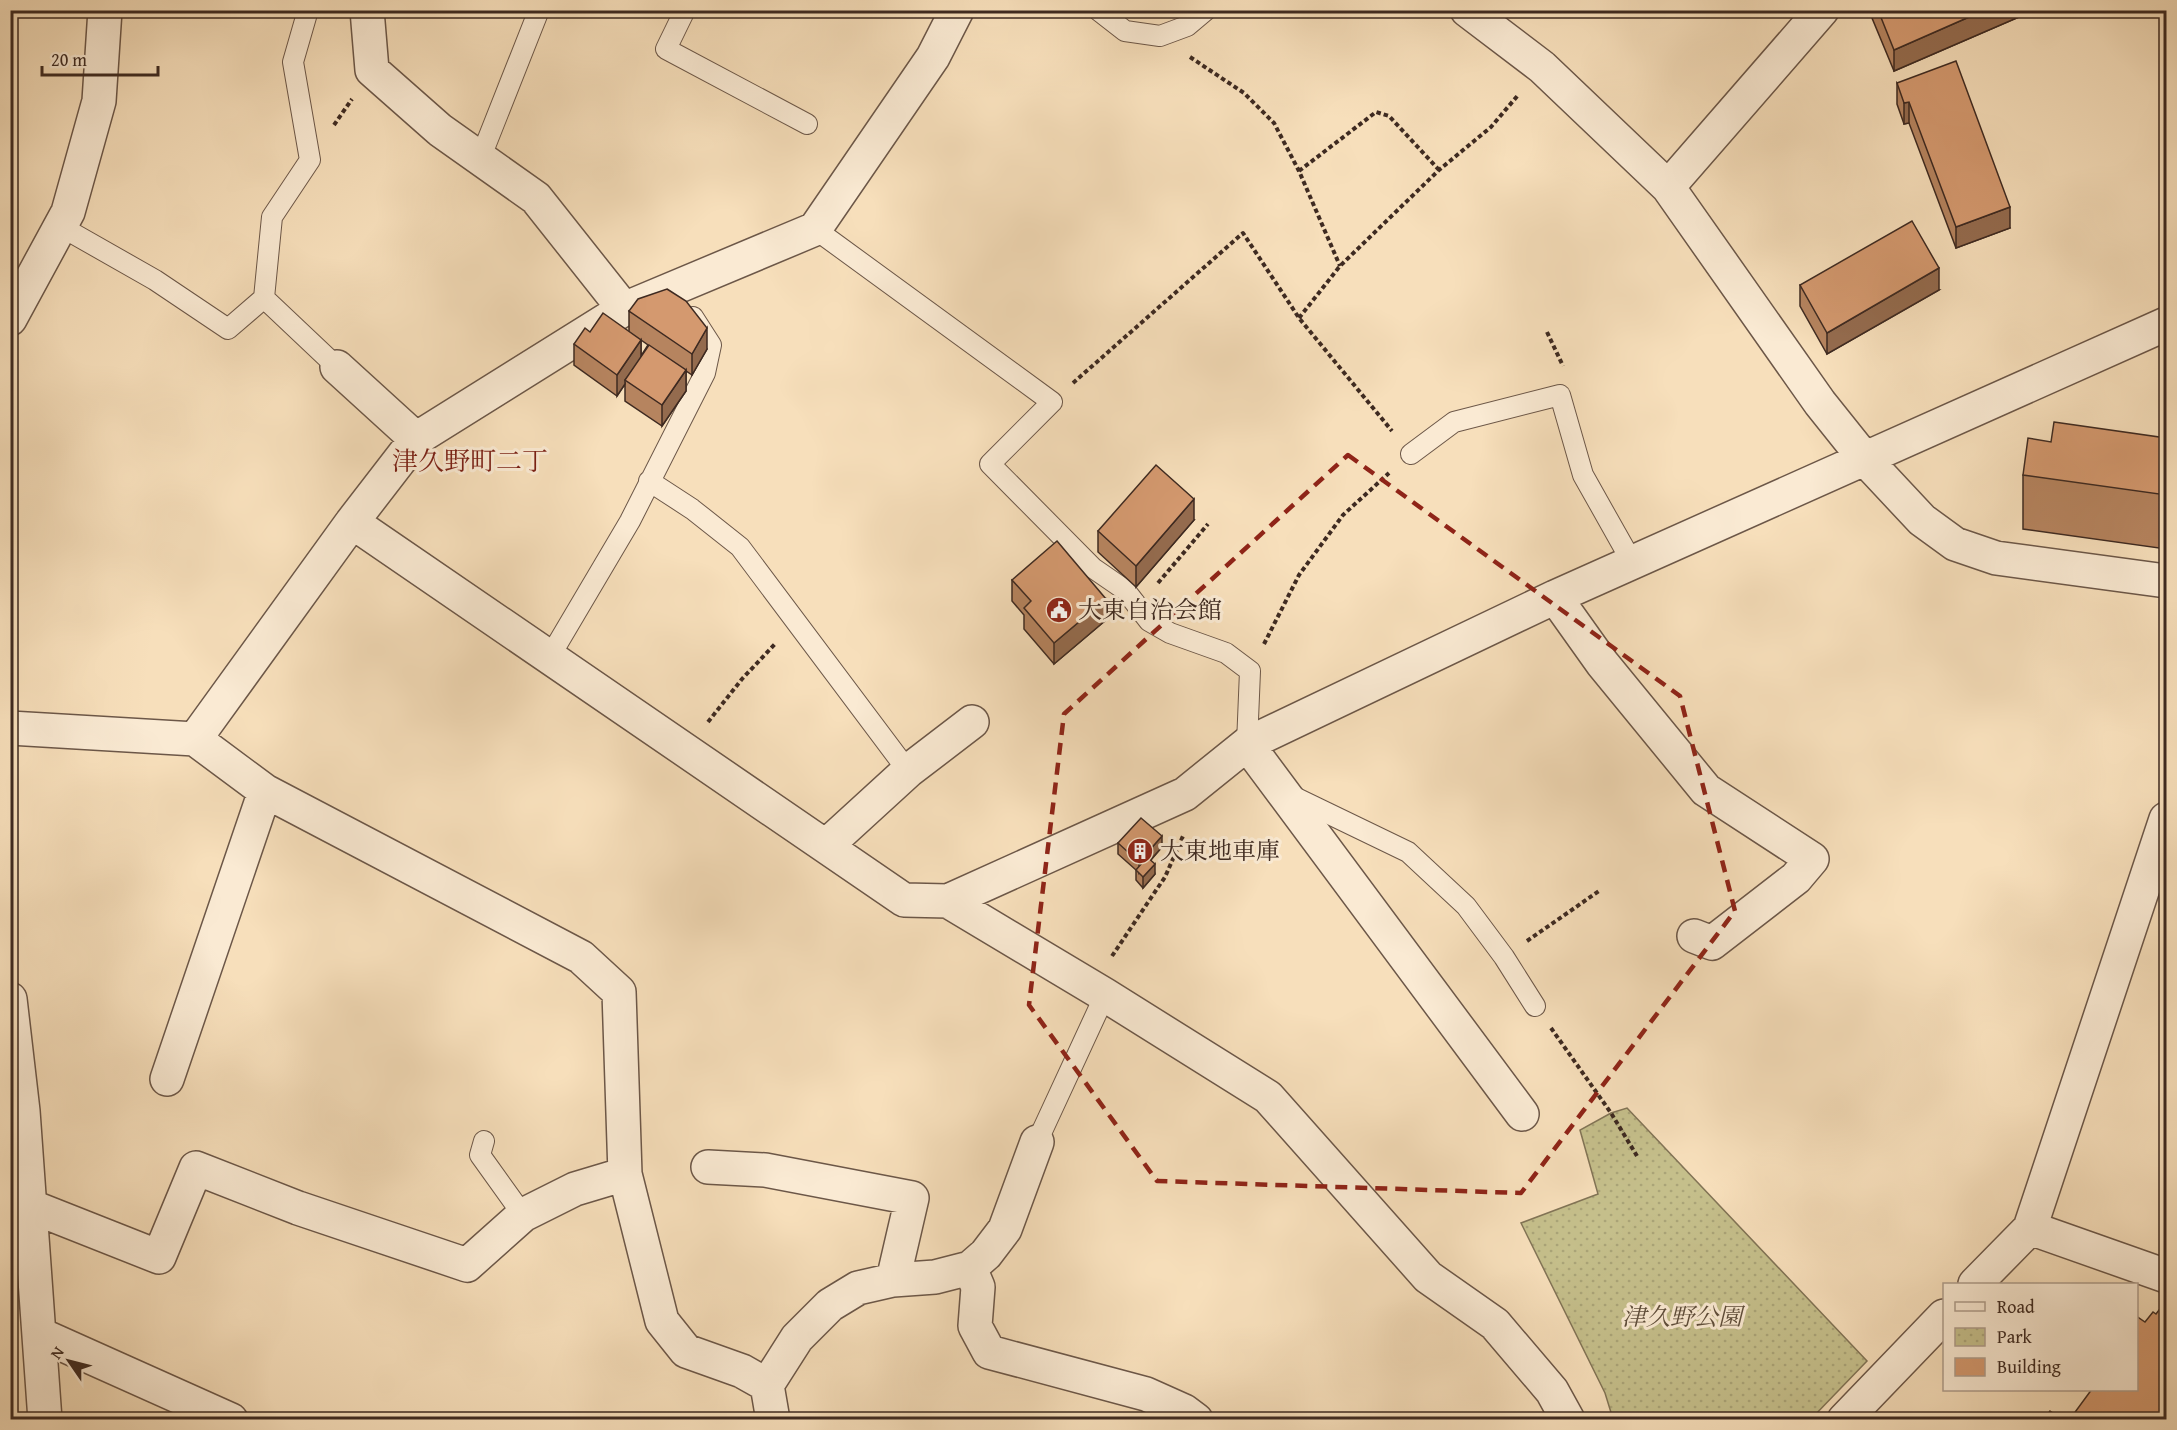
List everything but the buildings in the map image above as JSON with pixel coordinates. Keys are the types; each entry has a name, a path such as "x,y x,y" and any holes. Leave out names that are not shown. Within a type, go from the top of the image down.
{"street":[{"path":"10,319 68,212 99,101 105,10"},
{"path":"367,10 372,70 440,130 536,198 624,309"},
{"path":"195,739 352,522 416,439 624,309 814,228 933,57 957,10"},
{"path":"1467,10 1542,67 1668,187 1820,403 1864,458 1922,520 1955,544 1996,558 2166,581"},
{"path":"1668,187 1822,10"},
{"path":"352,522 904,900 948,901 1185,794 1247,744 1555,597 2166,324"},
{"path":"337,367 416,439"},
{"path":"1555,597 1602,663 1706,790 1812,859 1796,878 1712,943 1694,936"},
{"path":"826,846 908,771 972,722"},
{"path":"10,728 195,739 265,791 581,957 619,992 625,1174 662,1321 686,1351 742,1371 767,1386"},
{"path":"1247,744 1522,1114"},
{"path":"167,1079 265,791"},
{"path":"1976,1283 2030,1228 2166,819"},
{"path":"948,901 1268,1097 1428,1277 1495,1324 1552,1391 1568,1419"},
{"path":"10,999 23,1111 45,1419"},
{"path":"772,1419 767,1386 797,1338 830,1305 858,1288 893,1280 935,1277 970,1268 986,1254 1005,1230 1037,1142"},
{"path":"708,1167 765,1170 912,1198 893,1280"},
{"path":"30,1206 159,1257 196,1168 298,1208 466,1265 523,1215 575,1189 625,1174"},
{"path":"2030,1228 2166,1276"},
{"path":"970,1268 978,1287 975,1326 989,1352 1146,1394 1196,1419"},
{"path":"1844,1419 1943,1317"},
{"path":"39,1334 231,1419"}],"lane":[{"path":"60,226 155,280 228,329 264,298 272,217 310,160 293,62 308,10"},
{"path":"480,159 539,10"},
{"path":"685,10 666,49 807,124"},
{"path":"1098,10 1125,31 1160,36 1187,26 1206,10"},
{"path":"814,228 1052,402 990,464 1093,568 1125,590 1149,621 1170,633 1226,653 1250,671 1247,744"},
{"path":"549,658 630,521 705,373 711,345 675,288"},
{"path":"264,298 337,367"},
{"path":"1411,454 1454,422 1560,395 1583,475 1632,562"},
{"path":"649,481 692,509 740,547 908,771"},
{"path":"1282,791 1408,852 1466,906 1504,957 1535,1006"},
{"path":"1037,1142 1098,991"},
{"path":"484,1141 480,1155 523,1215"}],"path":[{"path":"1160,36 1244,93 1274,123 1299,171 1340,267"},
{"path":"1299,318 1340,267 1439,170 1491,127 1542,67"},
{"path":"310,160 372,70"},
{"path":"1299,171 1376,112 1389,116 1439,170"},
{"path":"1052,402 1243,232 1299,318 1411,454 1343,515 1299,575 1250,671"},
{"path":"1138,606 1208,524"},
{"path":"686,751 742,679 796,622"},
{"path":"1098,991 1121,940 1166,877 1183,836 1185,794"},
{"path":"1504,957 1599,891"},
{"path":"1535,1006 1611,1113 1637,1156"}],"highlighted area":[{"path":"1348,455 1680,696 1735,911 1521,1193 1157,1181 1029,1005 1064,714"}],"green space":[{"name":"津久野公園","path":"1627,1108 1867,1361 1811,1419 1613,1419 1605,1393 1521,1223 1598,1194 1580,1130 1611,1113"}],"place":[{"name":"大東自治会館","path":"1059,610"},
{"name":"大東地車庫","path":"1140,851"}],"district":[{"name":"津久野町二丁","path":"470,461"}]}
